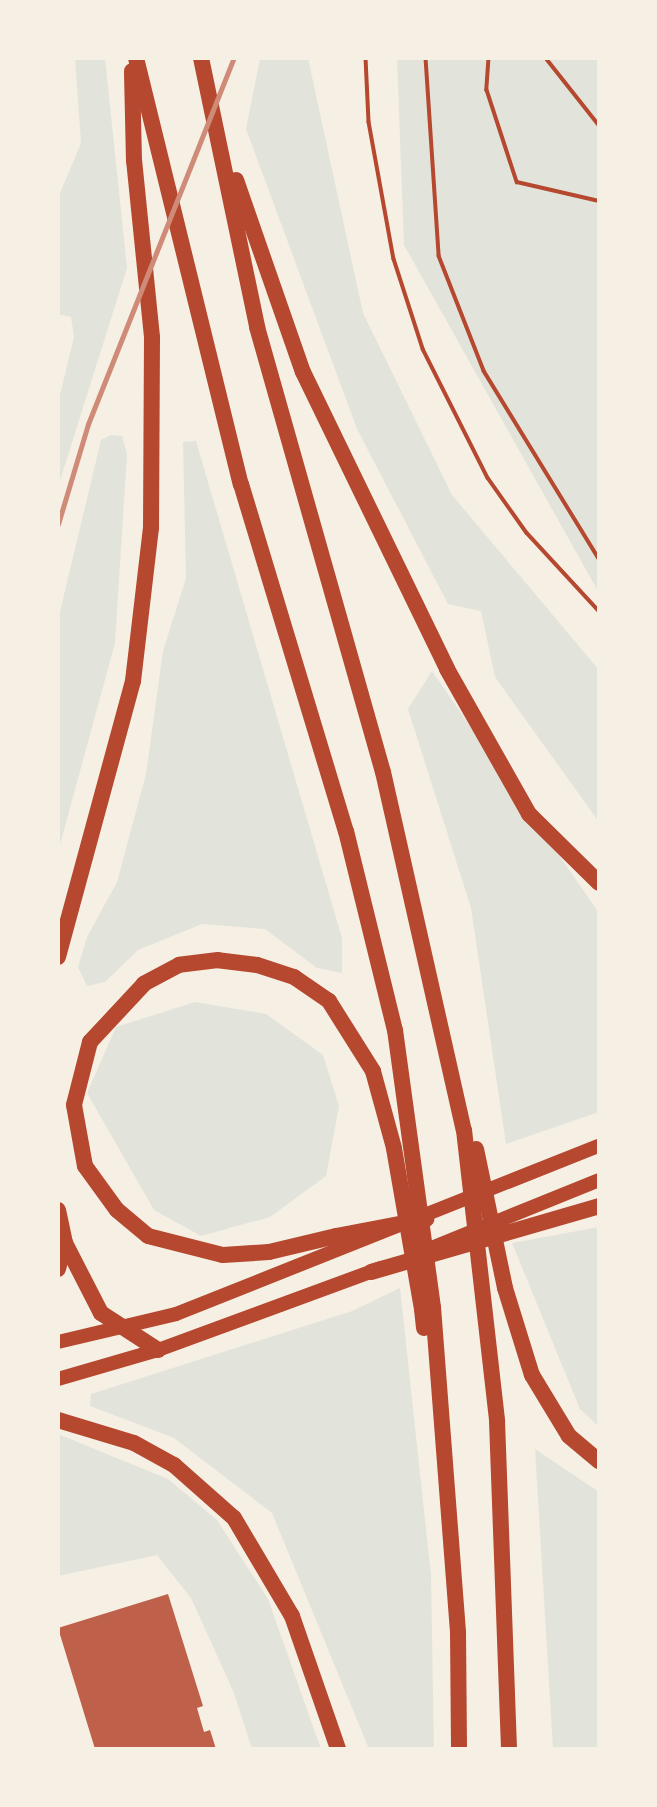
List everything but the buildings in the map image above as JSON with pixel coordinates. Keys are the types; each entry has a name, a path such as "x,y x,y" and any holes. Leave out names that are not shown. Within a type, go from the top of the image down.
{"highway":[{"path":"58,957 131,693 151,527 152,337 134,161 134,58"},
{"path":"134,58 241,484 372,932 395,1030 412,1154 458,1632 459,1749"},
{"path":"201,61 254,242 309,385 447,669 529,814 599,883"},
{"path":"201,61 257,327 383,772 505,1289 532,1375 569,1436 599,1461"},
{"path":"426,1219 222,1255 148,1236 117,1210 85,1166 75,1133 78,1074 90,1042 144,984 179,965 218,960 257,965 294,977 329,1001 373,1071 394,1148 428,1308"},
{"path":"468,1128 497,1421 509,1749"},
{"path":"371,1272 599,1206"},
{"path":"58,1210 65,1243 101,1313 121,1330 158,1350"},
{"path":"58,1269 65,1243"},
{"path":"58,1420 154,1454 203,1487 234,1518 292,1616 338,1749"}],"main road":[{"path":"58,1342 121,1330 426,1219 599,1146"},
{"path":"58,1379 158,1350 371,1272 599,1180"}],"path":[{"path":"366,58 369,122 394,259 423,349 488,478 527,533 599,611"},
{"path":"426,58 439,256 484,371 599,559"},
{"path":"489,58 486,90 517,183 599,201"},
{"path":"546,58 599,125"}],"shaded area":[{"path":"75,58 105,58 127,268 58,487 58,403 74,337 71,317 58,314 58,198 81,143"},
{"path":"260,58 308,58 363,313 452,495 599,670 599,822 495,677 481,611 448,604 357,429 246,129"},
{"path":"397,58 599,58 599,593 404,245"},
{"path":"111,435 122,436 127,454 115,643 58,852 58,620 101,440"},
{"path":"196,441 342,938 342,973 317,968 265,929 202,924 138,950 105,982 87,986 78,967 87,937 117,882 146,774 163,651 186,578 183,442"},
{"path":"432,671 599,913 599,1112 506,1144 471,908 408,709"},
{"path":"195,1002 266,1014 323,1055 339,1106 326,1176 270,1217 201,1236 154,1210 87,1093 116,1027"},
{"path":"599,1227 599,1427 580,1409 512,1243"},
{"path":"400,1288 431,1575 434,1749 369,1749 272,1513 174,1438 90,1406 91,1394 352,1311"},
{"path":"58,1434 168,1479 217,1520 268,1599 321,1749 252,1749 234,1693 191,1598 157,1555 58,1576"},
{"path":"535,1449 599,1492 599,1749 553,1749"}],"railway":[{"path":"58,524 88,424 234,58"}]}
